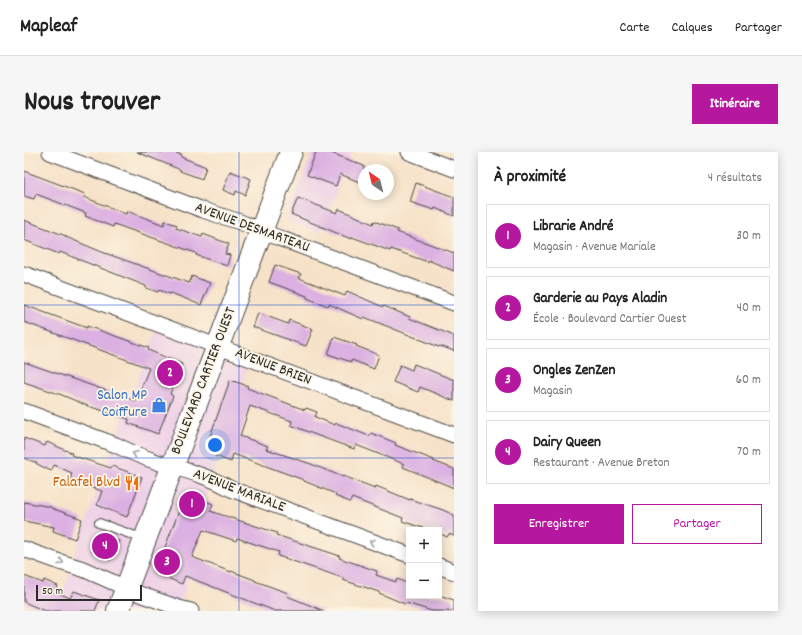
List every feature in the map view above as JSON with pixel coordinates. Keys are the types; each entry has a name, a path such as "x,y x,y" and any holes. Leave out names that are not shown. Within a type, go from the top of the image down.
{"street":[{"name":"AVENUE DESMARTEAU","path":"50,152 454,303"},
{"name":"BOULEVARD CARTIER OUEST","path":"118,611 291,152"},
{"path":"408,152 454,169"},
{"name":"AVENUE BRIEN","path":"24,274 454,435"},
{"name":"AVENUE MARIALE","path":"24,411 116,445 141,456 218,482 231,489 406,554"},
{"path":"24,549 83,569 142,595 191,611"},
{"path":"442,567 454,572"}],"lane":[{"path":"99,523 145,540"}],"shaded area":[{"path":"312,152 352,152 320,232 287,221"},
{"path":"157,329 250,360 210,483 184,592 177,611 58,611 77,548 121,424"}],"building":[{"path":"137,152 173,152 182,155 181,157 206,167 202,179"},
{"path":"316,152 329,152 359,164 358,182 340,174 336,186 307,175"},
{"path":"24,171 85,194 84,197 126,214 127,211 164,225 165,221 177,225 176,228 202,237 203,234 229,244 225,254 230,255 227,266 196,255 196,253 114,224 113,227 85,216 86,213 36,194 34,199 24,196"},
{"path":"230,171 251,179 245,195 236,191 235,195 223,190"},
{"path":"416,183 454,197 454,216 435,208 434,210 410,202"},
{"path":"298,198 337,213 339,209 373,224 374,221 398,230 397,232 454,253 454,271 428,260 428,262 391,249 390,251 352,237 351,239 291,214"},
{"path":"24,220 102,252 189,283 192,276 210,283 201,305 171,293 170,294 159,290 158,292 146,288 146,286 60,252 59,254 24,240"},
{"path":"275,265 301,274 299,278 345,296 347,291 454,336 454,351 440,346 439,347 364,317 363,319 329,304 328,306 307,298 307,296 269,282"},
{"path":"24,305 87,328 87,326 149,348 148,350 182,364 170,394 173,396 158,434 128,423 129,419 88,406 24,382 24,362 136,401 149,368 24,322"},
{"path":"258,313 288,324 289,320 313,329 306,346 253,327"},
{"path":"334,337 379,355 374,369 352,360 351,362 328,354"},
{"path":"414,364 454,380 454,401 420,387 418,392 393,382 400,365 412,370"},
{"path":"230,380 248,386 247,388 305,410 306,408 317,412 315,417 335,425 336,423 369,436 371,433 396,443 395,445 454,469 454,488 403,467 404,464 356,445 354,449 316,435 291,425 292,421 250,406 240,436 268,446 266,449 375,488 376,486 410,500 454,515 454,536 449,534 447,537 442,534 442,527 420,527 402,521 403,518 352,498 350,502 304,480 233,454 231,462 213,455 215,448 207,445"},
{"path":"24,438 45,446 47,442 72,453 71,455 111,468 112,466 142,477 127,517 97,505 102,491 70,481 72,473 54,465 51,471 24,458"},
{"path":"186,493 213,504 210,511 340,556 339,558 377,571 376,575 396,582 397,579 406,583 406,599 442,599 442,596 454,600 454,611 432,611 406,603 405,604 379,592 343,580 343,578 278,556 279,552 237,538 236,541 203,530 192,557 288,593 287,596 324,611 275,611 185,576 182,584 155,573"},
{"path":"24,502 51,507 82,519 75,539 53,531 54,527 24,521"},
{"path":"99,533 119,541 110,560 91,551"},
{"path":"24,576 43,583 44,580 58,586 56,592 70,598 74,591 99,600 95,611 45,611 24,602"}],"place":[{"name":"Garderie au Pays Aladin","path":"170,373"},
{"name":"Salon MP Coiffure","path":"159,405"},
{"name":"Falafel Blvd","path":"132,483"},
{"name":"Librarie André","path":"192,504"},
{"name":"Dairy Queen","path":"105,546"},
{"name":"Ongles ZenZen","path":"167,562"}]}
